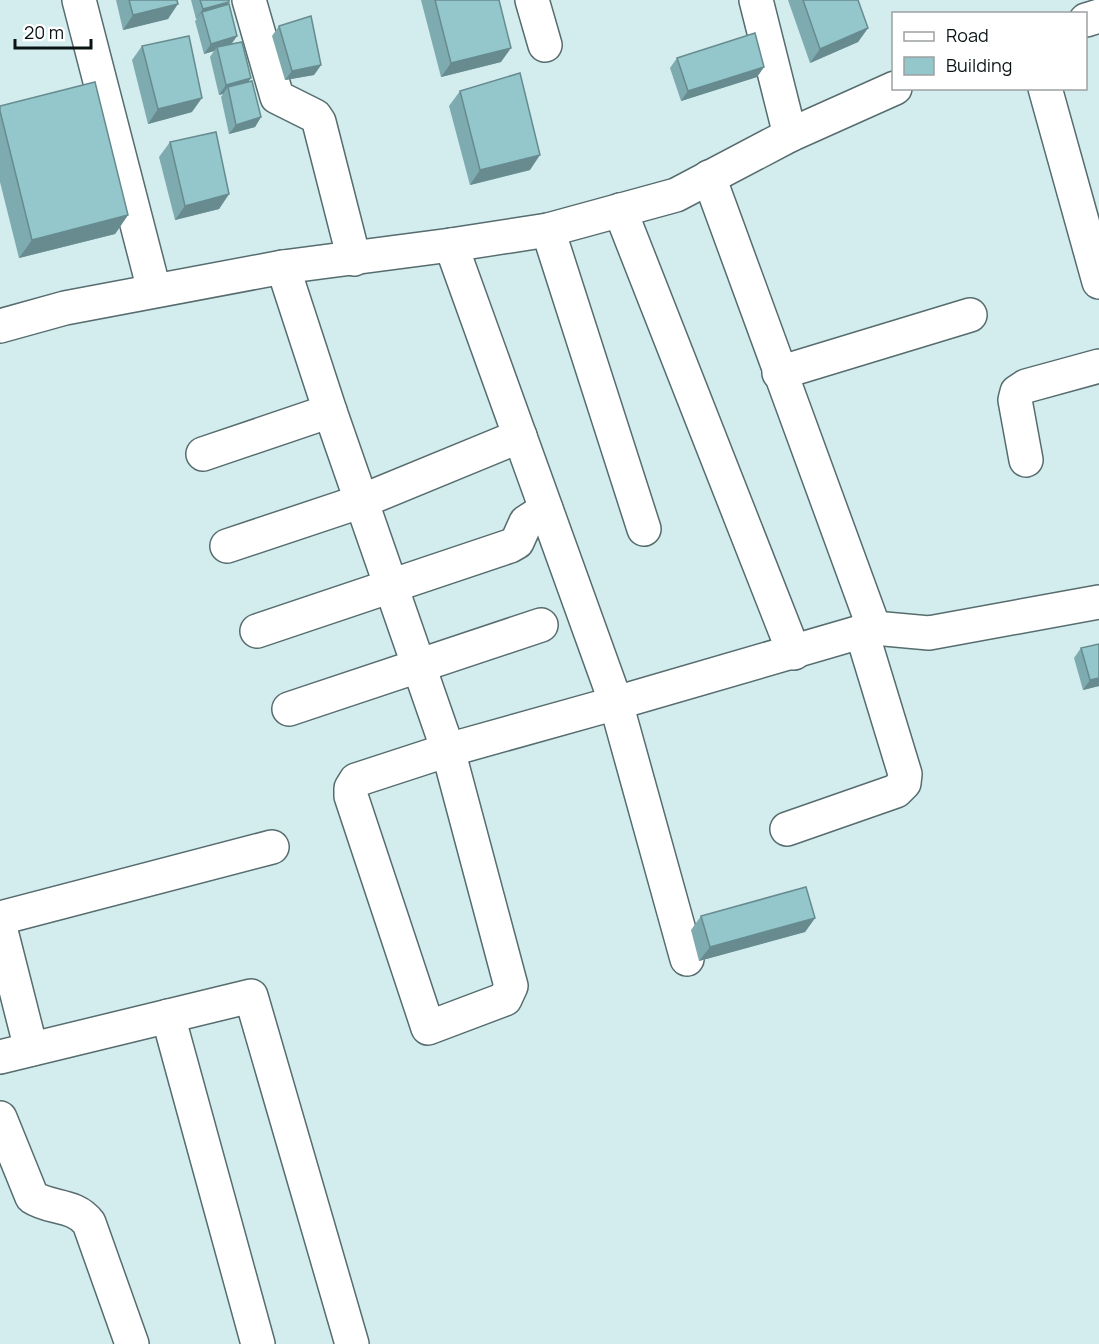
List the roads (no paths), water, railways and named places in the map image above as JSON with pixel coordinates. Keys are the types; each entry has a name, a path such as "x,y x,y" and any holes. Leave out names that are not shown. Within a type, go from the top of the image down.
{"street":[{"path":"79,0 154,290"},
{"path":"249,0 277,97 315,116 319,122 354,259"},
{"path":"532,0 545,45"},
{"path":"756,0 790,135"},
{"path":"1,320 154,290 252,275 283,267 354,259 549,230 676,195 790,135 892,89"},
{"path":"1046,90 1099,282"},
{"path":"709,177 868,631 905,774 904,783 896,791 787,829"},
{"path":"620,210 794,652"},
{"path":"549,230 644,529"},
{"path":"451,245 616,703 687,959"},
{"path":"283,267 330,411 448,750 511,986 505,999 428,1028 391,920 351,788 356,780 448,750 868,631 930,633 1099,602"},
{"path":"779,373 970,315"},
{"path":"1026,460 1015,400 1017,392 1026,386 1099,366"},
{"path":"203,454 330,411"},
{"path":"227,546 362,501 520,436"},
{"path":"257,632 510,546 517,542 526,522 546,509"},
{"path":"289,709 541,625"},
{"path":"0,918 272,847"},
{"path":"0,927 32,1049"},
{"path":"0,1057 251,996 352,1344"},
{"path":"168,1016 258,1344"},
{"path":"0,1118 32,1197 39,1202 76,1211 89,1223 132,1344"}]}
